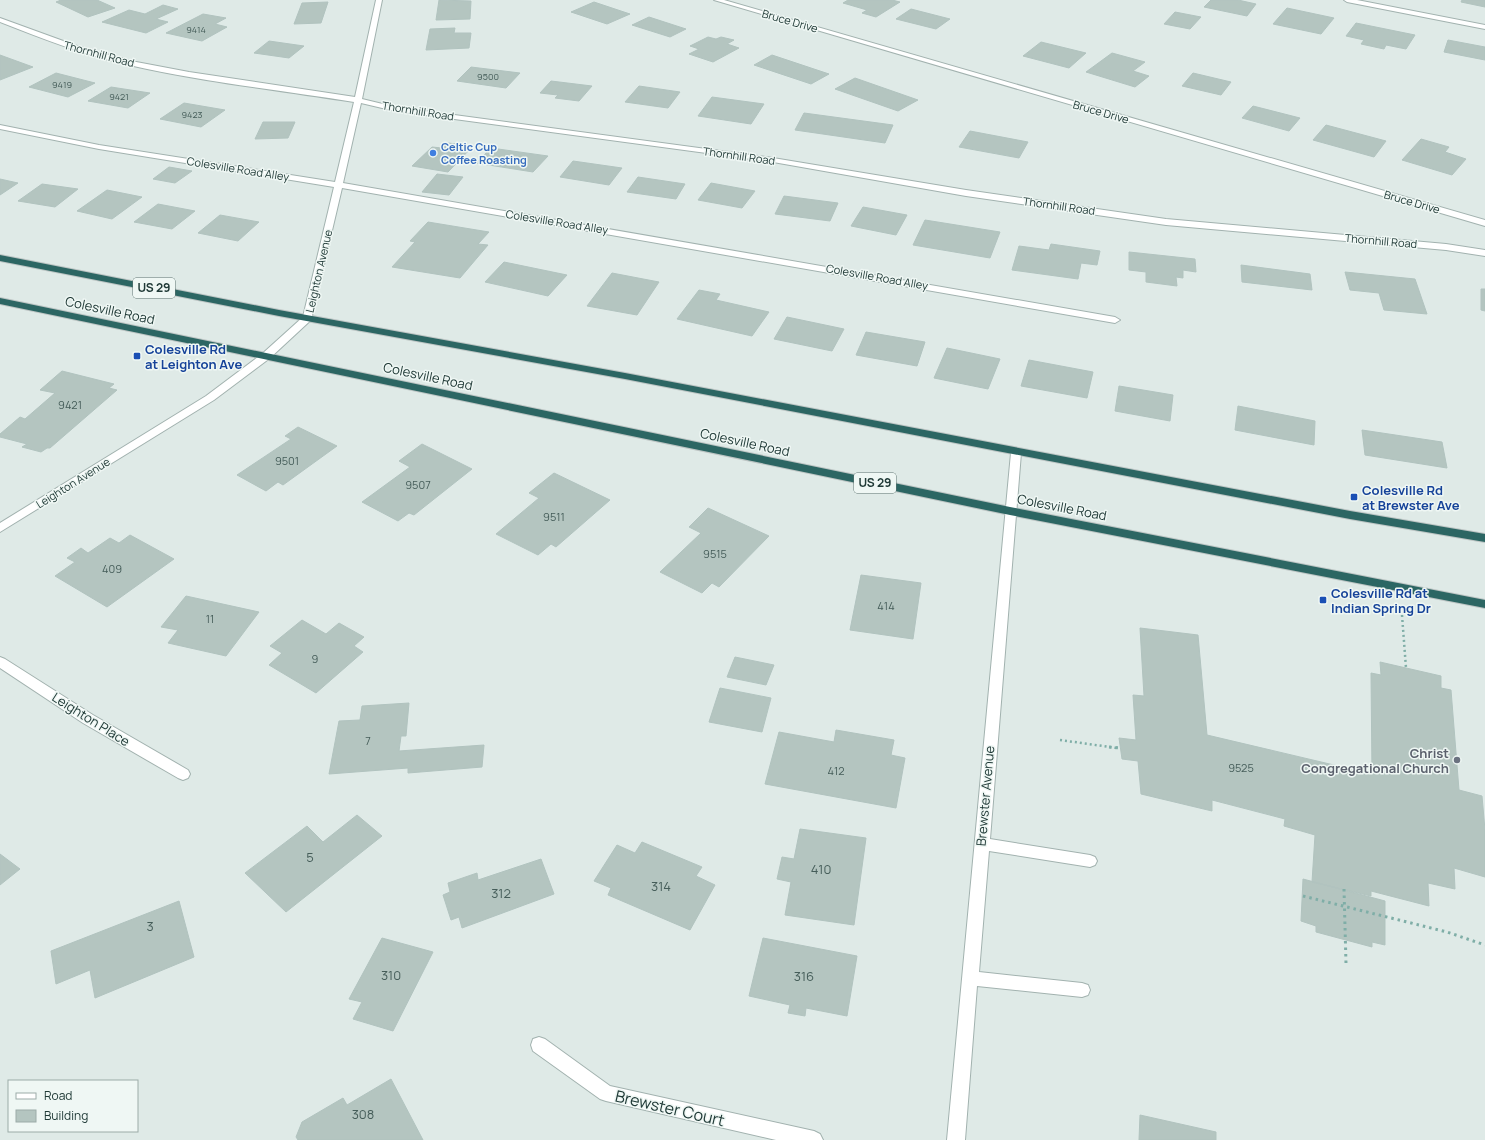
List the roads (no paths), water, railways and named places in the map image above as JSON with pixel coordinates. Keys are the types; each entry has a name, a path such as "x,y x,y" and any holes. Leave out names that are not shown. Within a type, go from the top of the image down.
{"highway":[{"name":"US 29","path":"0,258 279,314 308,318 617,375 1016,453 1350,516 1485,538"},
{"name":"Colesville Road","path":"0,301 1010,511 1485,604"}],"street":[{"name":"Leighton Avenue","path":"0,528 210,398 266,356 308,318 358,100 379,0"},
{"name":"Bruce Drive","path":"717,0 1485,223"},
{"path":"1347,0 1485,27"},
{"name":"Thornhill Road","path":"0,20 74,48 130,63 189,74 358,100 395,109 773,160 966,193 1166,222 1438,246 1485,253"},
{"name":"Colesville Road Alley","path":"0,127 99,147 339,185 711,248 1115,320"},
{"name":"Brewster Avenue","path":"956,1140 1016,453"},
{"name":"Leighton Place","path":"0,662 88,719 183,774"},
{"path":"981,844 1090,862"},
{"path":"970,978 1082,990"},
{"name":"Brewster Court","path":"539,1045 606,1093 814,1140"}],"place":[{"name":"Celtic Cup Coffee Roasting","path":"433,153"},
{"name":"Colesville Rd at Leighton Ave","path":"137,356"},
{"name":"Colesville Rd at Brewster Ave","path":"1354,497"},
{"name":"Colesville Rd at Indian Spring Dr","path":"1323,600"},
{"name":"Christ Congregational Church","path":"1457,760"}]}
